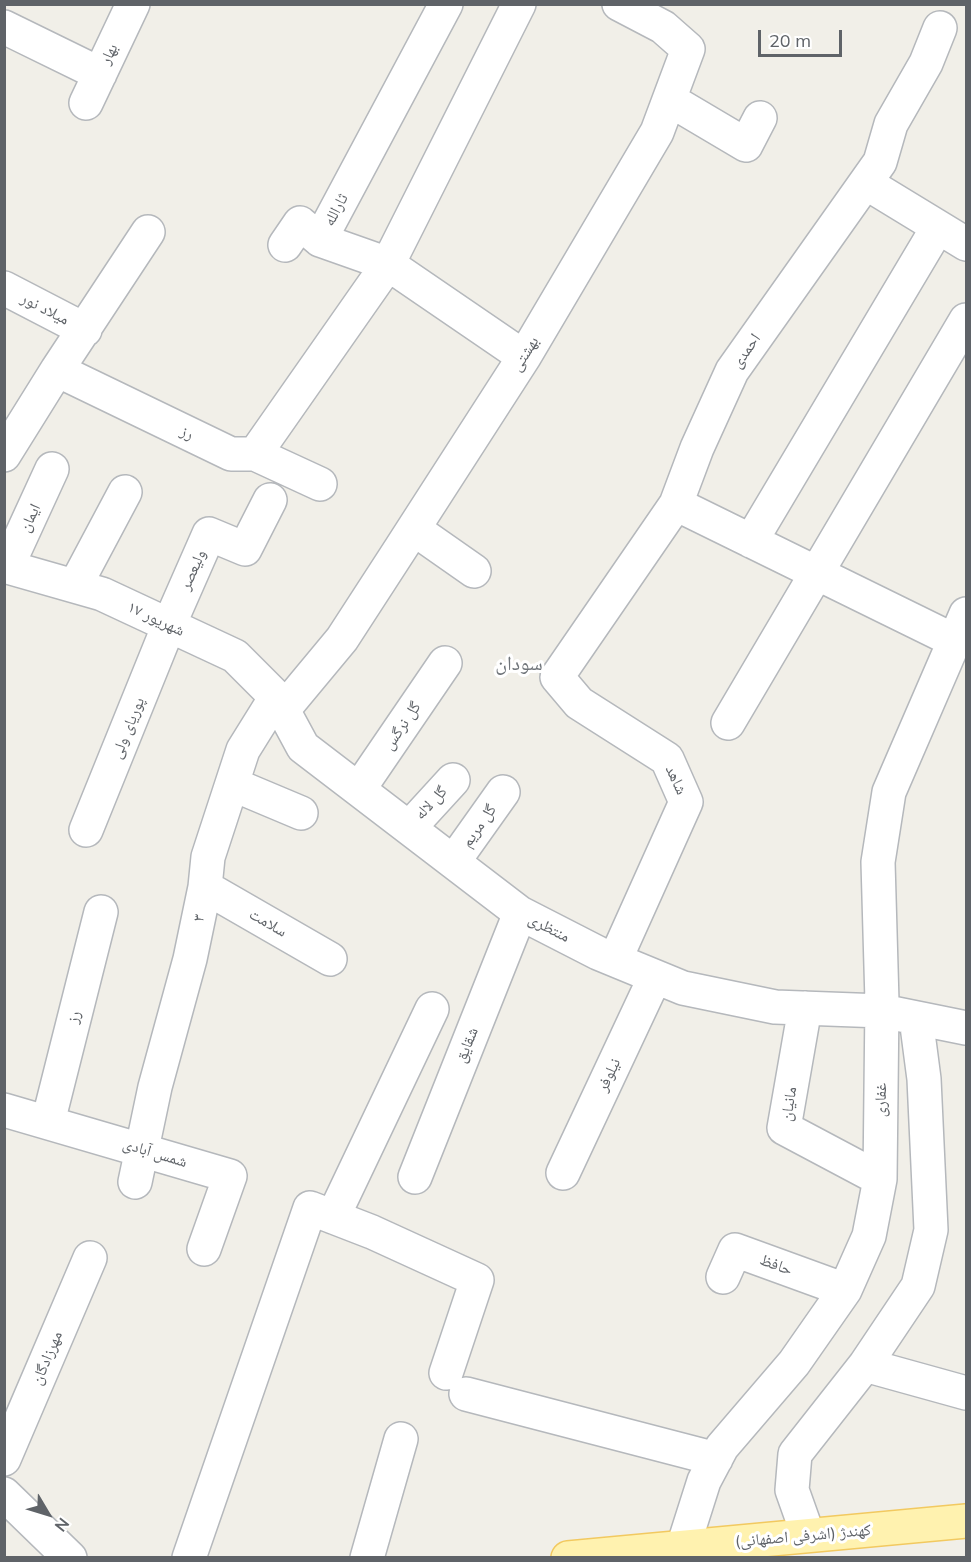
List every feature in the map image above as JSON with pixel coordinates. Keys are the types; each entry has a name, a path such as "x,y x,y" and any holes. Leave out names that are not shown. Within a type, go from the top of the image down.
{"main road":[{"name":"کهندژ (اشرفی اصفهانی)","path":"568,1557 966,1521"}],"street":[{"name":"بهار","path":"86,103 133,4"},
{"name":"ثارالله","path":"446,4 320,240 388,264 524,357"},
{"path":"255,454 388,264 519,4"},
{"name":"بهشتی","path":"280,703 342,639 524,357 657,132 688,49 663,27 619,4"},
{"path":"4,27 100,74"},
{"name":"احمدی","path":"556,677 676,504 697,448 732,371 880,162 891,124 926,63 940,28"},
{"path":"670,100 746,144 760,118"},
{"path":"866,183 966,244"},
{"path":"285,245 300,223 320,240"},
{"path":"751,541 938,227"},
{"path":"4,455 148,232"},
{"name":"میلاد نور","path":"4,288 85,330"},
{"path":"728,723 966,320"},
{"name":"رز","path":"57,370 231,454 255,454 320,484"},
{"name":"ایمان","path":"6,566 52,469"},
{"path":"75,586 126,492"},
{"name":"ولیعصر","path":"169,625 209,534 245,549 270,500"},
{"path":"676,504 816,573 961,628"},
{"path":"414,529 474,571"},
{"name":"۱۷ شهریور","path":"6,566 102,594 235,656 280,703"},
{"name":"پوریای ولی","path":"87,830 169,625"},
{"name":"غفاری","path":"683,1547 704,1481 722,1447 794,1363 845,1290 868,1236 880,1179 882,1011 878,862 889,792 961,628"},
{"name":"گل نرگس","path":"359,789 445,663"},
{"name":"شاهد","path":"556,677 579,703 667,759 686,802 615,960"},
{"name":"۳","path":"135,1182 205,887 208,857 243,750 280,703"},
{"name":"منتظری","path":"280,703 303,747 520,913 615,960 683,988 775,1007 882,1011 966,1028"},
{"name":"گل لاله","path":"410,827 453,780"},
{"path":"232,784 301,813"},
{"name":"گل مریم","path":"454,861 503,792"},
{"name":"سلامت","path":"205,887 330,959"},
{"name":"رز","path":"48,1122 101,912"},
{"name":"شقایق","path":"415,1177 520,913"},
{"name":"نیلوفر","path":"564,1173 655,977"},
{"name":"مانیان","path":"805,1008 784,1128 880,1179"},
{"path":"333,1217 432,1009"},
{"path":"808,1535 792,1490 795,1454 865,1365 918,1286 931,1230 924,1079 916,1018"},
{"name":"شمس آبادی","path":"4,1110 143,1148 230,1176 204,1249"},
{"path":"189,1557 310,1208 477,1280 456,1383 716,1460"},
{"name":"حافظ","path":"723,1276 735,1250 845,1290"},
{"name":"مهرزادگان","path":"4,1459 90,1258"},
{"path":"865,1365 966,1393"},
{"path":"367,1557 401,1439"},
{"path":"4,1494 70,1557"}],"district":[{"name":"سودان","path":"519,664"}]}
